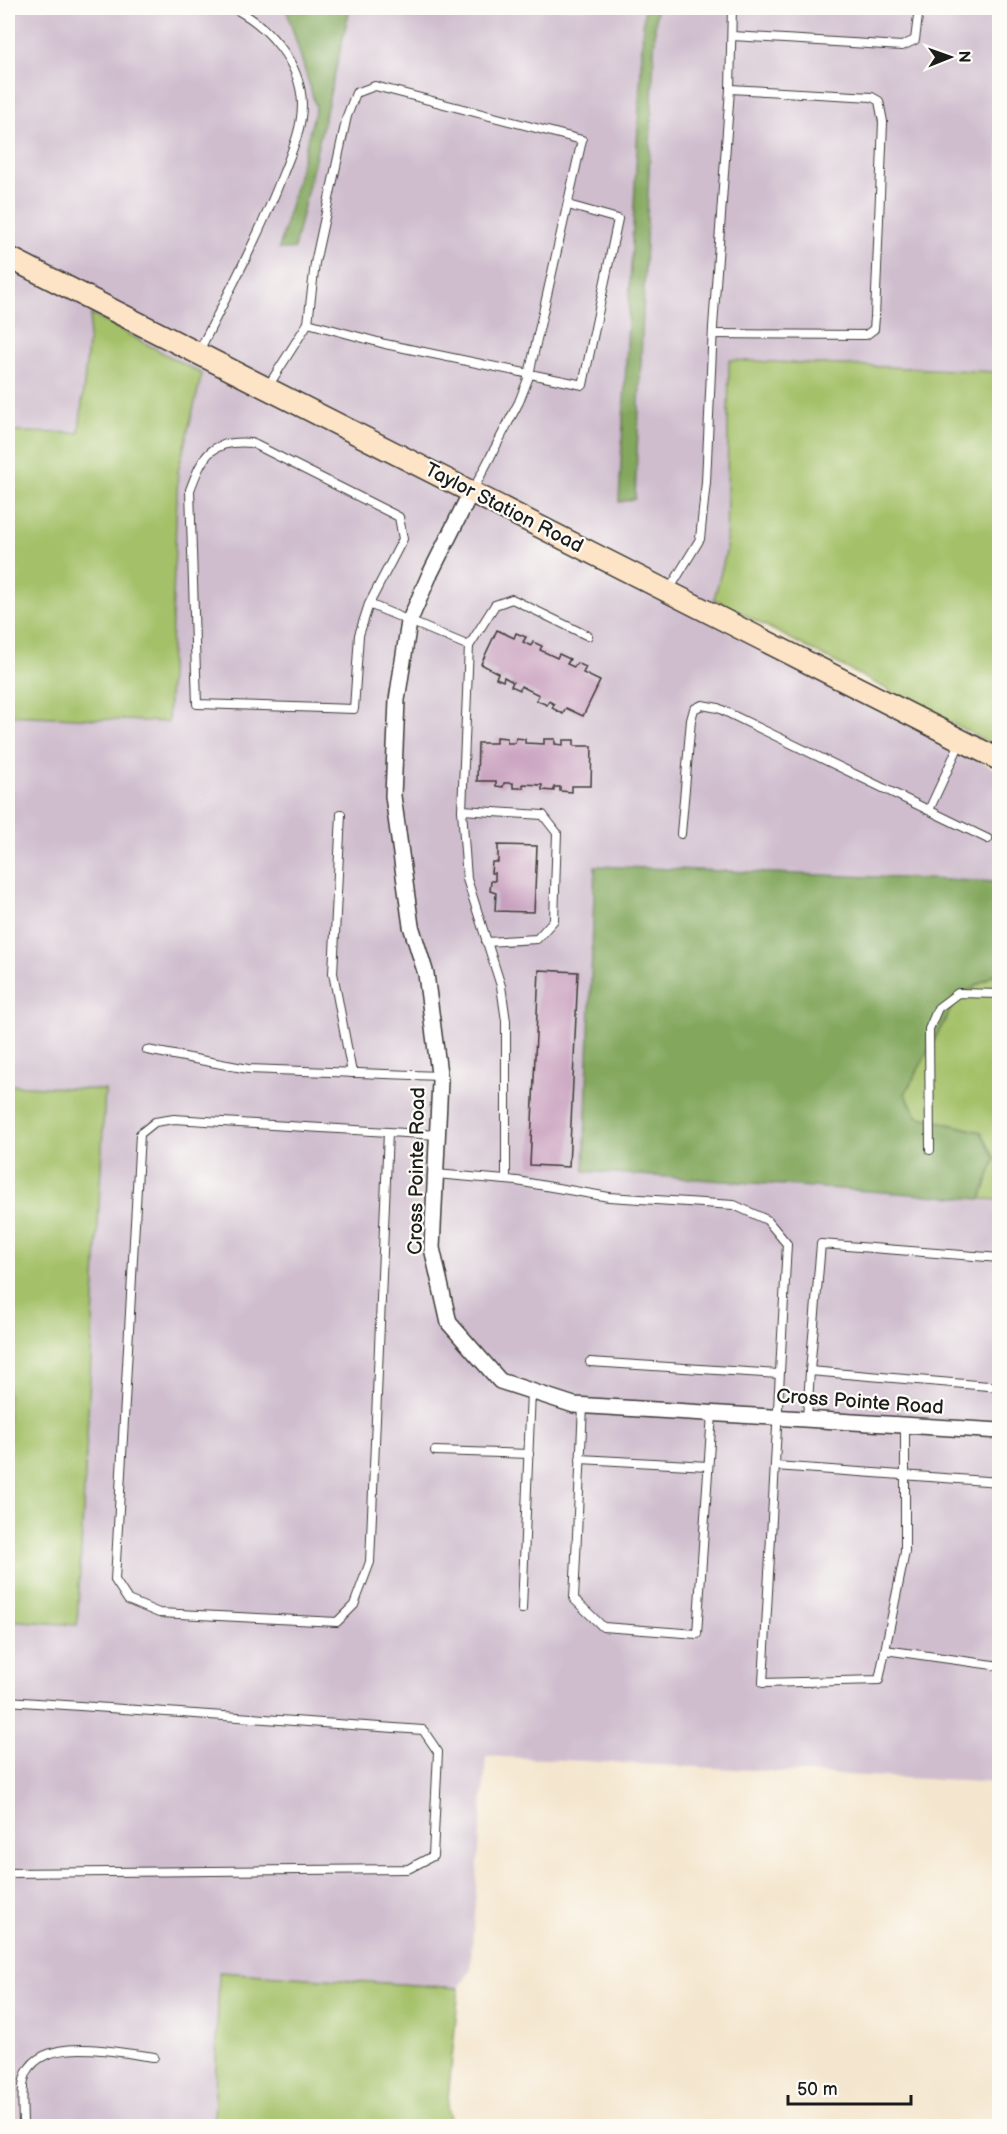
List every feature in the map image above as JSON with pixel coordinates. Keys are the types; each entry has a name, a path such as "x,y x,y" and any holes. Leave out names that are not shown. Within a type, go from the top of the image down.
{"main road":[{"name":"Taylor Station Road","path":"8,257 999,760"}],"street":[{"name":"Cross Pointe Road","path":"471,492 409,622 397,700 393,796 411,926 426,974 440,1076 432,1248 449,1323 500,1381 583,1406 999,1431"}],"lane":[{"path":"197,354 264,223 300,130 302,102 296,77 284,52 265,29 250,16 233,8"},
{"path":"668,591 700,540 708,462 713,334 730,89 732,8"},
{"path":"732,36 902,46 915,40 919,8"},
{"path":"266,389 308,323 315,263 347,116 356,93 375,86 582,140 529,376 519,402 471,492"},
{"path":"713,334 866,335 874,329 875,317 883,122 879,101 872,97 730,89"},
{"path":"308,323 385,344 529,376 583,385 618,219 568,205"},
{"path":"230,440 252,442 399,517 403,539 369,604 359,635 354,709 197,704 190,490 199,464 210,450 230,440"},
{"path":"506,1180 507,1021 501,986 467,879 462,810 469,646 495,605 512,599 588,636"},
{"path":"369,604 469,646"},
{"path":"999,642 999,665"},
{"path":"681,834 691,720 694,710 702,705 717,708 988,839"},
{"path":"929,810 961,740"},
{"path":"462,810 543,815 556,833 554,920 537,939 486,942"},
{"path":"341,814 333,973 352,1073"},
{"path":"930,1150 929,1029 938,1008 958,993 999,994"},
{"path":"147,1050 248,1069 440,1076"},
{"path":"388,1132 370,1562 354,1605 337,1622 159,1613 128,1600 115,1580 140,1134 155,1122 174,1119 388,1132 438,1136"},
{"path":"436,1174 506,1180 609,1197 734,1205 767,1220 787,1244 763,1683 879,1680 905,1552 905,1425"},
{"path":"807,1419 821,1244 999,1258"},
{"path":"590,1362 779,1374"},
{"path":"810,1371 999,1387"},
{"path":"522,1609 531,1391"},
{"path":"583,1406 574,1599 603,1627 697,1634 712,1414"},
{"path":"435,1451 529,1454"},
{"path":"580,1460 708,1466"},
{"path":"775,1466 999,1482"},
{"path":"885,1650 999,1666"},
{"path":"8,1701 423,1730 438,1752 433,1856 408,1869 8,1873"},
{"path":"23,2127 24,2079 40,2057 58,2050 72,2049 154,2057"}],"shaded area":[{"path":"8,8 286,8 316,107 279,248 294,249 350,8 644,8 620,502 635,498 656,8 999,8 998,372 729,360 726,552 710,622 999,771 999,882 595,866 584,1170 999,1200 999,1783 486,1756 470,1971 459,1988 220,1972 214,2126 8,2126 8,1620 77,1625 105,1090 8,1085 8,715 168,722 178,471 201,374 79,433 8,432"}],"green space":[{"path":"286,8 350,8 294,249 279,249 316,107"},
{"path":"644,8 656,8 635,499 619,502"},
{"path":"91,314 202,374 178,471 168,722 8,715 8,432 79,433"},
{"path":"999,333 999,748 714,599 726,552 729,360 997,372"},
{"path":"595,866 999,882 999,971 957,998 905,1094 917,1116 981,1132 995,1159 981,1199 584,1171"},
{"path":"999,971 999,1200 981,1199 995,1159 981,1132 917,1116 905,1094 957,998"},
{"path":"8,1085 105,1090 77,1625 8,1620"},
{"path":"219,1972 459,1988 447,2108 452,2126 214,2126"}],"building":[{"path":"497,630 514,638 516,633 526,637 523,642 531,646 533,642 542,646 540,650 557,658 559,654 570,659 567,664 574,667 577,663 586,667 583,673 600,681 583,716 566,708 563,714 552,708 554,704 549,701 547,705 536,700 539,695 521,686 520,690 511,686 513,682 504,677 503,681 496,678 498,673 481,664"},
{"path":"496,737 507,738 507,743 515,743 516,738 525,739 525,743 544,744 544,739 555,739 555,744 563,745 563,740 574,740 574,746 592,746 591,786 572,786 572,792 560,791 560,787 554,787 554,791 542,790 542,785 523,784 523,788 513,788 513,783 504,783 503,787 496,786 496,781 477,781 478,743 496,743"},
{"path":"498,845 537,846 534,912 495,911 496,893 490,891 491,881 495,881 495,873 491,873 492,862 498,862"},
{"path":"539,970 578,972 569,1167 530,1165"}]}
